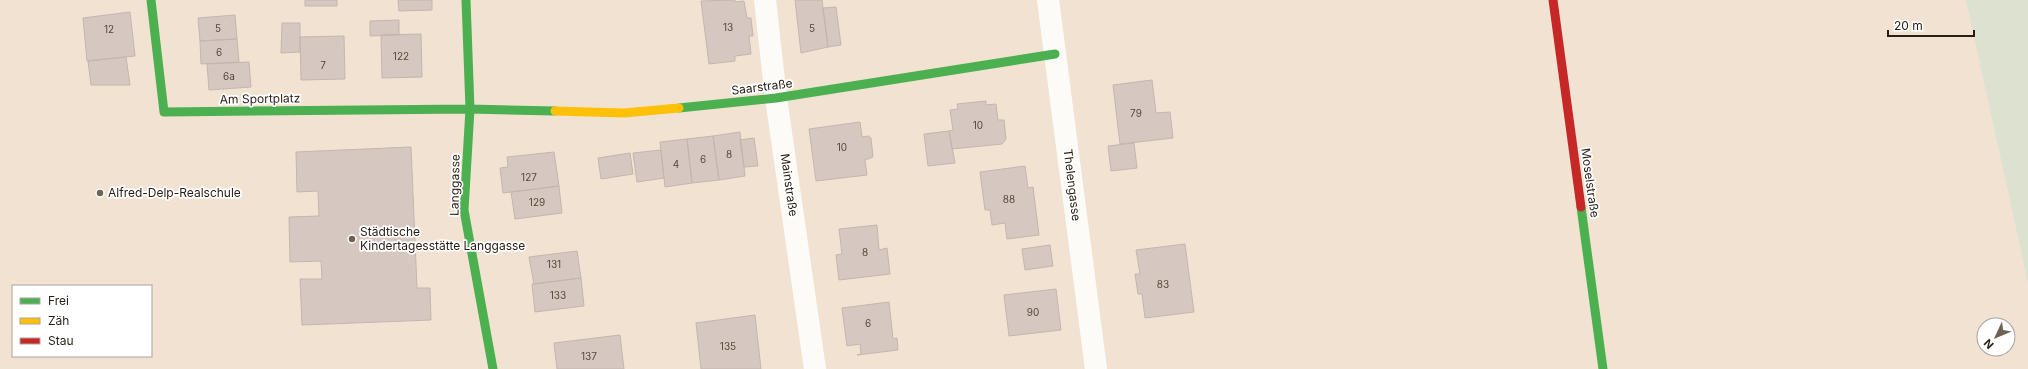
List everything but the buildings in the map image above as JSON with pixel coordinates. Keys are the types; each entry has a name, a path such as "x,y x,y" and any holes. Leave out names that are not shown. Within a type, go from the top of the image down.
{"street":[{"name":"Am Sportplatz","path":"151,0 164,112 470,108"},
{"name":"Langgasse","path":"466,0 470,108 464,210 493,369"},
{"name":"Mainstraße","path":"765,0 776,98 815,369"},
{"name":"Thelengasse","path":"1048,0 1096,369"},
{"name":"Moselstraße","path":"1553,0 1603,369"},
{"name":"Saarstraße","path":"470,108 624,113 776,98 1055,54"}],"green space":[{"path":"1966,0 2028,0 2028,282"}],"traffic: fast":[{"path":"151,0 164,112 470,109 555,111"},
{"path":"466,0 470,109 464,210 493,369"},
{"path":"679,108 776,98 1055,54"},
{"path":"1581,207 1603,369"}],"traffic: slow":[{"path":"555,111 624,113 679,108"}],"traffic: jam":[{"path":"1553,0 1581,207"}],"place":[{"name":"Alfred-Delp-Realschule","path":"100,193"},
{"name":"Städtische Kindertagesstätte Langgasse","path":"352,239"}]}
